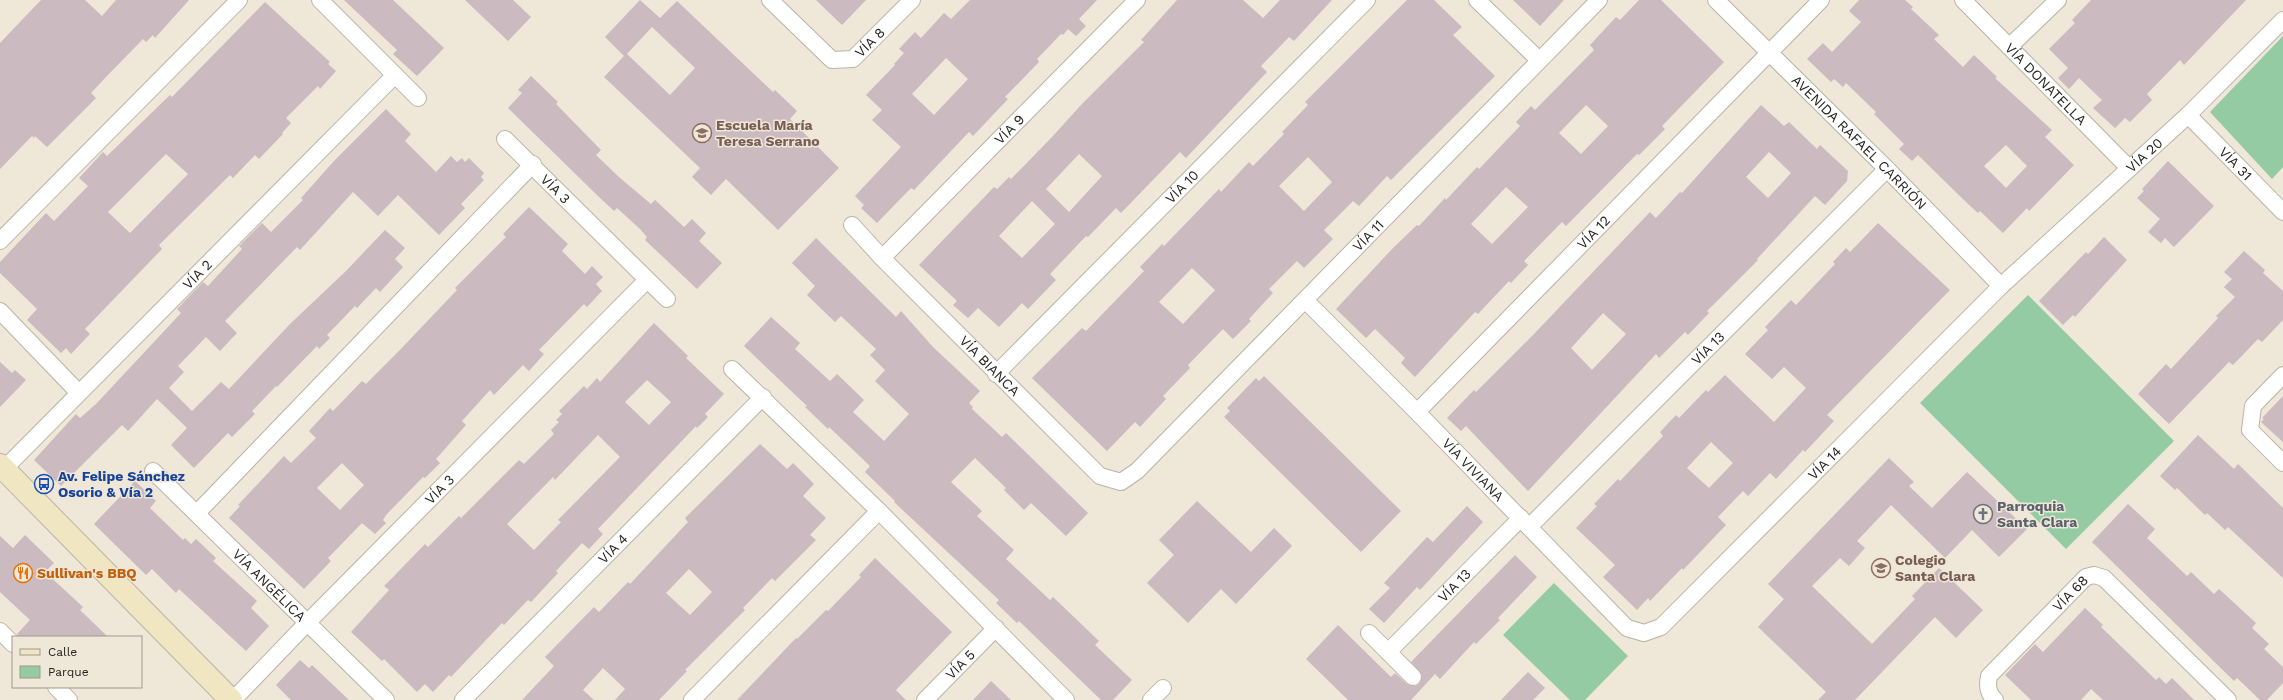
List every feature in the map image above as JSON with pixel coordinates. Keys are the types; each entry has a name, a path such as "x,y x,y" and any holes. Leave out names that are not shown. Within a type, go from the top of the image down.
{"street":[{"path":"0,241 240,0"},
{"path":"320,0 418,98"},
{"name":"VÍA 8","path":"770,0 832,60 853,59 912,0"},
{"name":"VÍA 9","path":"882,258 1137,0"},
{"name":"VÍA 10","path":"996,374 1367,0"},
{"path":"1477,0 1539,60"},
{"name":"VÍA 11","path":"1137,471 1599,0"},
{"name":"AVENIDA RAFAEL CARRIÓN","path":"1716,0 1887,169 2001,286"},
{"name":"VÍA 12","path":"1417,412 1821,0"},
{"name":"VÍA DONATELLA","path":"1963,0 2128,168"},
{"path":"2009,47 2058,0"},
{"name":"VÍA 20","path":"2001,286 2128,168 2188,115 2283,20"},
{"name":"VÍA 2","path":"1,469 395,75"},
{"name":"VÍA 31","path":"2188,115 2283,212"},
{"name":"VÍA 3","path":"505,139 667,299"},
{"name":"VÍA 3","path":"197,513 532,164"},
{"name":"VÍA 13","path":"1388,652 1525,523 1887,169"},
{"name":"VÍA BIANCA","path":"852,225 882,258 996,374 1100,476 1121,482 1137,471"},
{"name":"VÍA 3","path":"232,700 648,280"},
{"name":"VÍA 14","path":"1644,633 1661,627 2001,286"},
{"name":"VÍA VIVIANA","path":"1305,300 1417,412 1627,628 1644,633"},
{"path":"0,311 78,392"},
{"path":"732,369 879,511 1066,700"},
{"path":"2283,375 2253,406 2250,430 2283,463"},
{"name":"VÍA 4","path":"463,700 762,398"},
{"path":"1,469 232,700"},
{"name":"VÍA ANGÉLICA","path":"153,471 386,700"},
{"path":"692,700 879,511"},
{"name":"VÍA 68","path":"1995,700 1990,695 1988,676 2086,577 2094,575 2104,578 2228,700"},
{"name":"VÍA 5","path":"924,700 996,628"},
{"path":"0,631 12,643"},
{"path":"1369,633 1413,677"},
{"path":"57,688 70,700"},
{"path":"1151,700 1163,688"}],"green space":[{"path":"2283,36 2283,167 2272,179 2210,112"},
{"path":"2028,295 2174,441 2066,549 1920,403"},
{"path":"1554,583 1628,656 1585,700 1570,700 1503,635"}],"building":[{"path":"41,0 85,0 102,16 116,0 189,0 155,38 153,35 146,42 143,39 106,77 91,93 96,98 47,147 35,136 34,138 32,136 0,169 0,43"},
{"path":"344,0 393,0 444,48 417,76 393,54 397,50"},
{"path":"465,0 513,0 531,17 508,41"},
{"path":"640,0 660,18 677,1 773,92 775,90 797,111 790,119 839,168 778,230 726,179 711,195 692,177 700,168 604,77 624,56 605,37","holes":["652,27 695,68 670,95 627,54"]},
{"path":"816,0 866,0 842,25"},
{"path":"970,0 1097,0 1079,19 1086,26 1076,36 1068,29 1063,35 1061,34 1037,59 1039,62 1005,97 1008,99 973,136 969,132 914,190 911,188 877,223 861,208 864,205 855,196 901,147 872,120 882,110 866,95 895,65 894,64 904,53 899,49 915,32 921,38 944,13 951,19","holes":["946,58 968,79 934,115 912,94"]},
{"path":"1177,0 1243,0 1263,18 1280,0 1332,0 1294,41 1289,37 1261,66 1267,72 1186,158 1180,152 1121,213 1116,208 1088,237 1086,236 1050,274 1056,280 1028,309 1022,303 999,327 978,308 968,318 953,305 957,301 919,265 994,187 997,189 1009,177 1011,179 1081,105 1144,42 1141,40","holes":["1079,154 1102,176 1069,212 1046,189","1032,201 1055,224 1022,258 999,236"]},
{"path":"1407,0 1434,0 1462,27 1453,35 1495,76 1391,180 1387,176 1359,206 1353,201 1324,230 1333,239 1304,268 1297,261 1269,289 1273,293 1249,319 1251,321 1233,339 1223,329 1188,365 1190,368 1163,396 1166,399 1140,427 1135,422 1107,451 1032,378 1082,328 1086,331 1144,271 1140,267 1162,244 1164,246 1219,189 1221,192 1249,162 1253,166 1284,134 1282,132 1308,105 1305,102","holes":["1308,157 1332,182 1304,211 1279,186","1192,268 1215,290 1183,324 1159,302"]},
{"path":"1513,0 1564,0 1540,26"},
{"path":"1639,0 1661,0 1724,62 1662,126 1665,129 1639,155 1637,154 1566,226 1562,222 1524,261 1528,265 1511,283 1509,281 1478,314 1475,312 1415,377 1401,363 1405,358 1375,329 1366,338 1336,309 1393,248 1417,225 1419,226 1445,198 1446,200 1477,167 1479,169 1520,126 1516,122 1531,106 1535,110 1594,50 1590,45 1616,17 1620,20","holes":["1586,105 1608,126 1581,154 1559,133","1506,187 1528,207 1492,244 1471,224"]},
{"path":"1859,0 1905,0 1913,7 1911,9 1939,35 1934,39 1963,67 1974,55 1997,77 1995,78 2052,130 2045,137 2074,165 2029,211 2027,208 2003,233 1980,211 1978,213 1968,204 1918,155 1912,161 1899,149 1904,144 1874,114 1876,112 1846,83 1843,87 1834,79 1831,82 1807,59 1823,43 1832,52 1861,22 1849,11","holes":["2006,145 2027,166 2006,188 1984,166"]},
{"path":"2091,0 2246,0 2184,65 2180,60 2147,94 2152,100 2130,122 2125,118 2115,128 2093,108 2102,100 2079,78 2069,89 2058,78 2068,68 2049,49 2075,23 2072,20"},
{"path":"265,2 330,62 328,64 336,71 320,89 318,86 286,118 291,123 282,133 283,134 259,159 255,155 233,178 230,175 159,245 162,249 85,329 90,334 71,354 66,348 61,353 27,320 37,309 0,273 0,262 46,213 54,221 88,186 79,178 103,152 107,156 170,95 172,97","holes":["166,154 188,174 130,233 108,212"]},
{"path":"531,76 558,102 556,104 601,150 596,155 620,178 651,204 655,200 684,227 692,219 706,233 699,241 722,263 697,289 645,240 647,237 640,229 617,208 614,211 508,108 522,93 518,90"},
{"path":"1761,105 1784,126 1789,122 1817,149 1820,145 1848,171 1847,181 1825,205 1815,196 1757,259 1758,260 1707,311 1709,313 1688,335 1685,332 1659,358 1656,354 1528,491 1466,426 1461,431 1447,418 1474,390 1476,392 1534,334 1650,212 1656,218 1680,192 1682,193","holes":["1769,152 1791,173 1768,198 1746,177","1603,313 1626,334 1592,370 1571,348"]},
{"path":"386,109 411,134 405,141 436,172 451,156 457,162 462,158 465,162 469,158 484,173 481,177 484,180 461,204 465,208 439,235 398,195 378,216 353,192 300,250 297,247 225,321 237,333 220,351 206,337 178,366 184,372 169,388 192,411 221,382 229,389 290,324 346,271 385,230 405,248 395,259 403,267 380,292 376,288 357,308 355,306 327,335 330,338 319,349 317,346 252,411 255,414 232,437 228,433 194,468 171,445 187,428 157,399 128,431 122,425 61,486 34,460 76,414 80,418 96,404 181,313 177,309 203,282 208,286 242,249 239,246 262,223 271,232 303,200 301,198 334,161"},
{"path":"2168,161 2214,206 2174,247 2165,238 2161,243 2148,232 2160,219 2137,198 2144,191 2142,189"},
{"path":"529,207 568,244 562,251 585,274 592,266 603,277 596,284 602,291 587,307 584,304 539,350 544,354 529,371 523,365 494,395 490,390 462,421 466,425 436,459 440,463 425,478 423,477 386,515 383,520 386,523 375,534 362,523 328,558 331,561 304,589 229,518 240,506 238,505 284,456 291,463 316,438 309,431 330,408 333,411 362,381 366,384 396,354 457,290 455,288 506,237 503,234","holes":["342,463 364,485 340,510 317,488"]},
{"path":"1878,223 1950,290 1827,415 1834,421 1805,452 1803,450 1776,479 1770,473 1748,496 1743,491 1718,517 1726,525 1683,570 1682,568 1650,601 1648,598 1637,610 1603,577 1615,565 1576,528 1597,506 1594,504 1618,479 1620,481 1663,436 1660,432 1676,415 1679,418 1706,390 1708,392 1725,375 1774,422 1806,388 1784,367 1772,379 1745,354 1768,330 1765,327 1791,300 1796,305 1835,264 1833,262 1846,248 1850,252","holes":["1711,442 1733,463 1709,488 1687,468"]},
{"path":"2104,237 2127,260 2075,317 2073,315 2063,325 2039,301 2086,252 2088,254"},
{"path":"816,238 896,317 901,311 933,347 980,391 969,403 973,407 972,409 1002,437 1006,433 1088,513 1066,536 1031,503 1024,510 1004,490 1006,488 975,458 951,482 982,511 977,516 1014,550 1006,559 1050,600 1053,597 1099,641 1095,645 1132,680 1113,700 1101,700 1019,621 1017,623 996,603 999,600 894,502 895,501 865,472 870,466 829,427 828,429 805,407 807,406 744,346 771,317 800,343 795,349 830,381 837,374 864,400 853,412 884,441 909,414 875,381 885,370 870,355 876,349 841,316 835,322 807,295 815,286 792,263"},
{"path":"2244,251 2265,270 2263,273 2283,291 2283,320 2262,342 2258,339 2233,365 2229,362 2169,424 2138,394 2166,364 2171,369 2218,318 2216,316 2235,297 2224,287 2232,279 2224,272"},
{"path":"654,323 688,356 686,358 724,394 705,414 708,417 697,428 696,426 598,529 603,534 589,549 582,543 556,571 558,573 531,602 528,600 504,625 502,623 451,677 449,675 433,692 425,684 417,692 384,659 382,661 351,632 389,590 384,586 425,544 428,547 459,516 461,518 519,460 524,464 554,434 551,430 559,422 556,420 562,414 559,411 584,386 587,389 597,378 600,382","holes":["647,380 671,402 649,425 625,402","598,435 620,457 558,520 561,522 534,550 507,524 553,477 555,480"]},
{"path":"0,362 12,373 15,370 26,380 0,407"},
{"path":"1264,376 1401,511 1361,552 1224,417 1230,411 1227,408 1256,378 1259,381"},
{"path":"2283,396 2283,442 2261,422 2264,419 2262,418"},
{"path":"2198,435 2234,469 2238,464 2283,508 2283,578 2228,527 2225,530 2207,513 2205,515 2177,488 2175,490 2160,476"},
{"path":"760,444 787,469 793,463 814,484 803,496 826,518 810,535 816,540 775,581 772,578 743,608 745,610 685,670 687,671 659,700 615,700 625,689 603,668 583,690 594,700 522,700 554,666 545,657 594,607 599,612 628,582 630,584 688,522 685,518","holes":["689,569 712,592 690,615 666,593"]},
{"path":"1889,458 1914,482 1909,486 1932,508 1967,472 2027,529 1999,557 1972,530 1945,558 1891,505 1857,541 1865,548 1849,566 1840,558 1812,586 1872,644 1915,599 1912,596 1939,568 1983,610 1956,638 1935,617 1855,700 1818,700 1826,692 1758,627 1784,599 1768,584"},
{"path":"135,481 156,501 150,508 183,540 185,538 191,544 196,539 216,558 213,561 257,601 251,608 269,626 246,651 179,589 176,593 152,569 146,575 94,524"},
{"path":"1197,501 1251,552 1274,528 1292,546 1236,604 1221,589 1188,623 1147,583 1174,555 1159,540"},
{"path":"2128,504 2155,529 2147,538 2187,576 2191,572 2214,594 2219,589 2256,623 2252,628 2269,644 2264,649 2283,667 2283,683 2267,700 2260,700 2237,678 2234,681 2092,542"},
{"path":"1467,506 1483,522 1420,590 1417,587 1384,623 1369,609 1390,588 1384,583 1427,537 1433,542"},
{"path":"25,535 54,563 45,572 83,607 80,610 107,636 18,636 17,634 30,620 0,592 0,536 13,548"},
{"path":"1515,555 1537,577 1498,618 1500,620 1476,644 1474,642 1440,679 1435,674 1411,700 1348,700 1306,659 1338,625 1391,677 1395,673 1407,684 1416,686 1420,683 1422,675 1411,662"},
{"path":"875,558 952,632 896,690 906,700 737,700 796,638 797,639 826,610 828,611 861,577 859,575"},
{"path":"2085,608 2103,625 2101,627 2156,680 2159,677 2166,684 2172,678 2194,700 2103,700 2091,689 2081,700 2031,700 2005,675 2035,644 2043,652"},
{"path":"300,660 309,668 312,665 349,700 291,700 276,685"},
{"path":"1528,672 1545,688 1533,700 1501,700"},
{"path":"991,681 1011,700 973,700"}],"place":[{"name":"Escuela María Teresa Serrano","path":"702,133"},
{"name":"Av. Felipe Sánchez Osorio & Vía 2","path":"44,484"},
{"name":"Parroquia Santa Clara","path":"1983,514"},
{"name":"Colegio Santa Clara","path":"1881,568"},
{"name":"Sullivan's BBQ","path":"23,573"}]}
